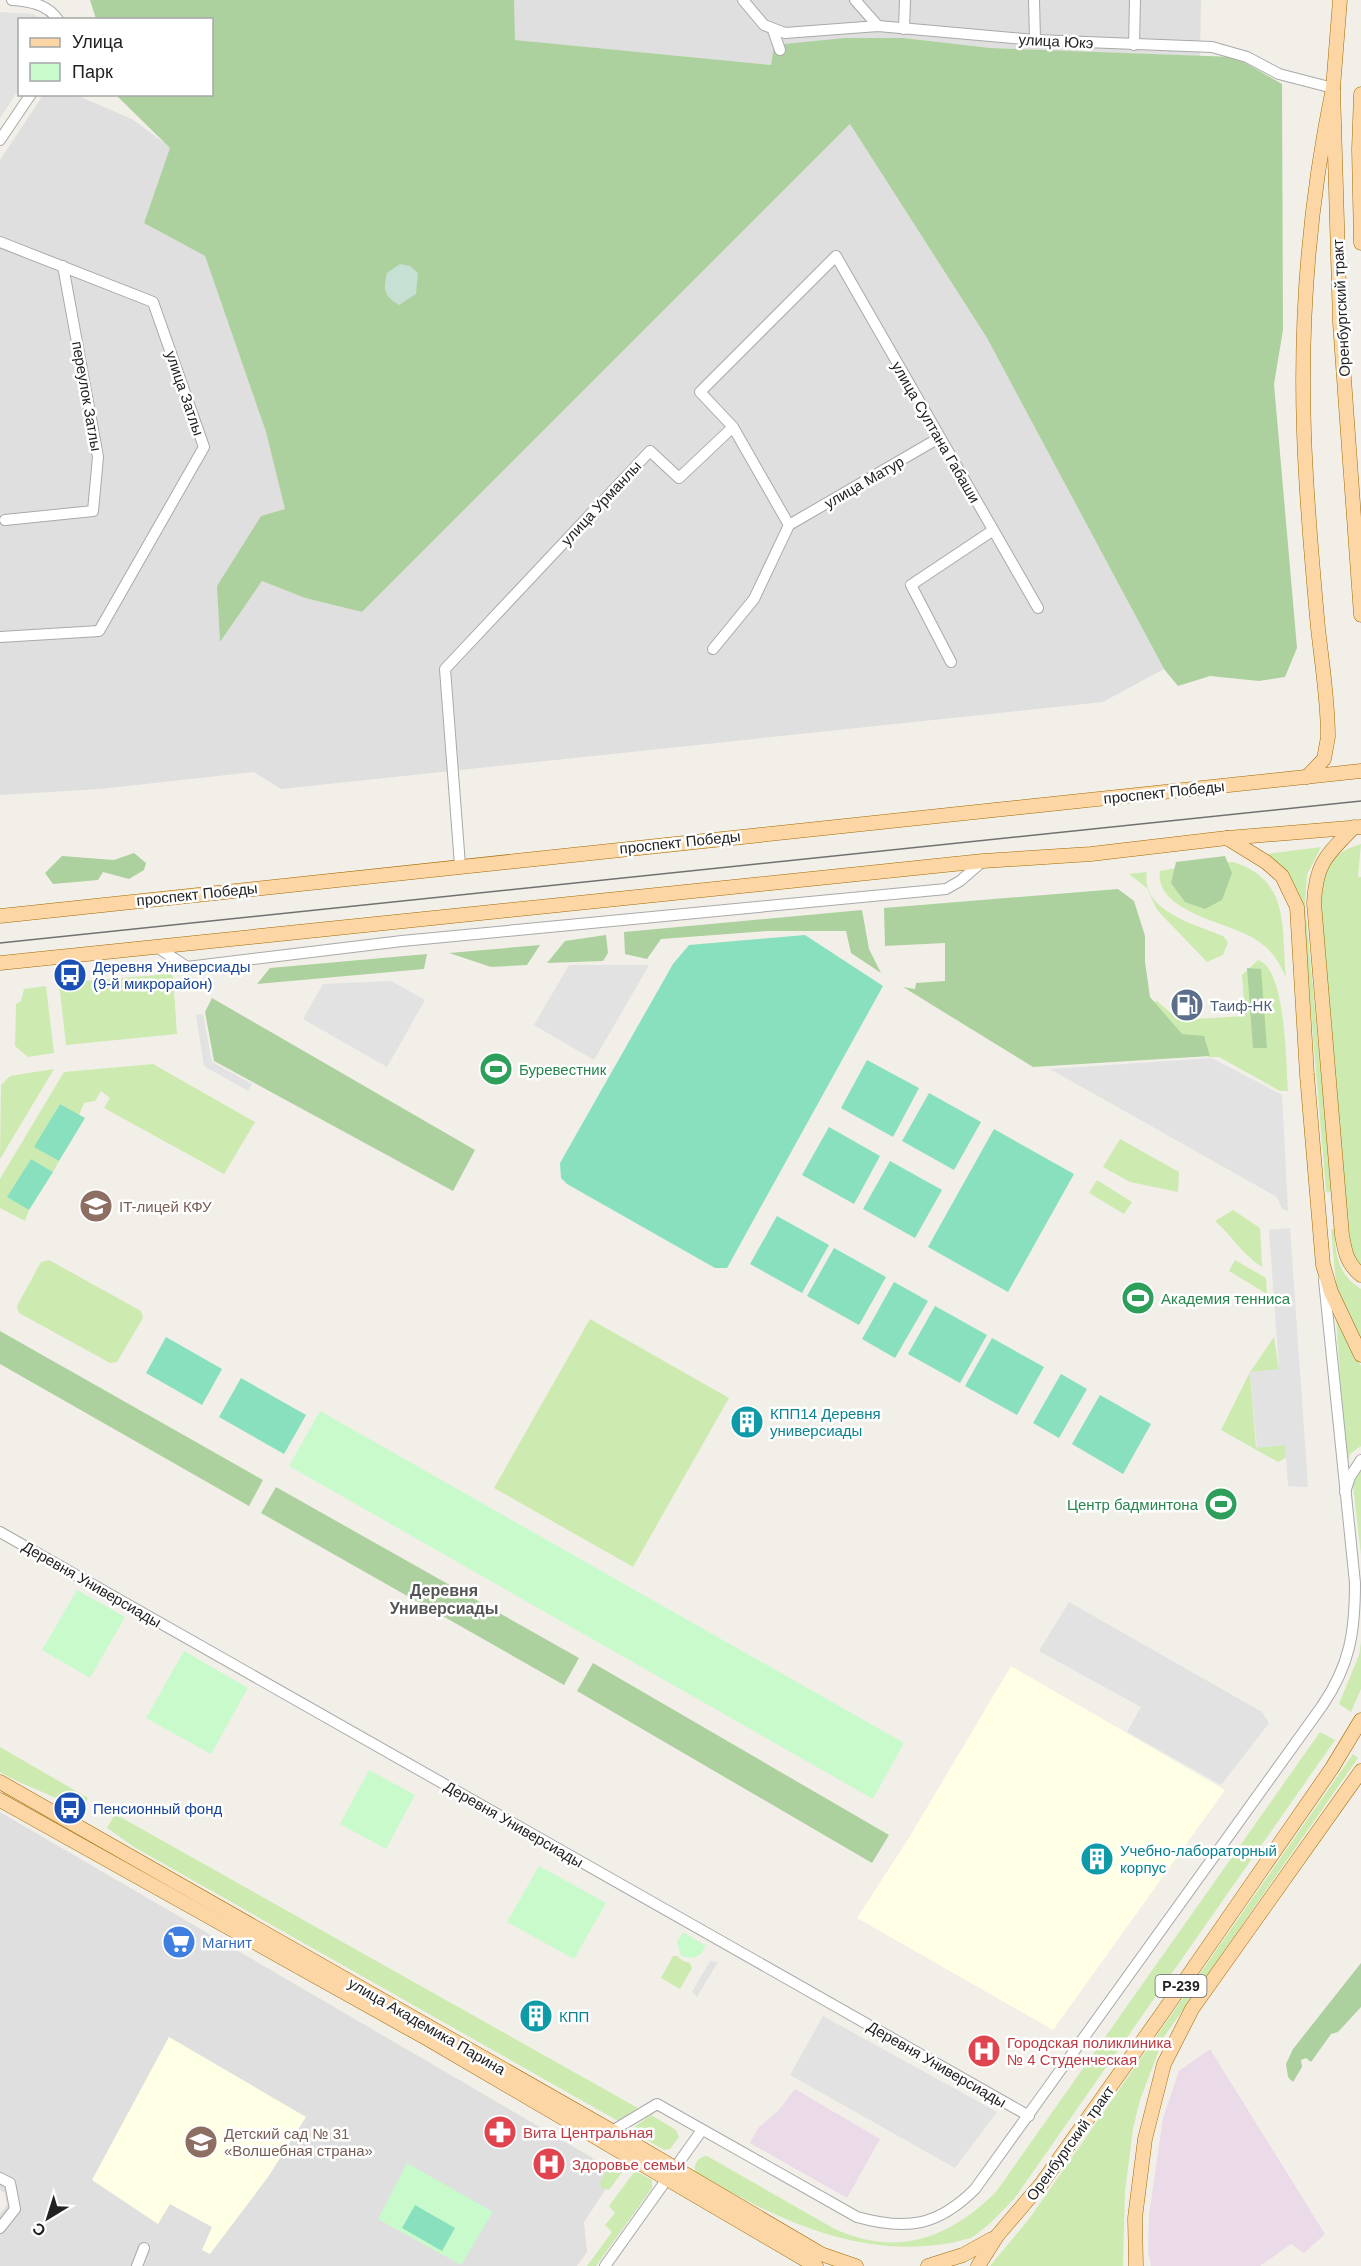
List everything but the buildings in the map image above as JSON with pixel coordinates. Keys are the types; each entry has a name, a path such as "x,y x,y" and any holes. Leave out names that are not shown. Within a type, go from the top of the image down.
{"main road":[{"name":"Оренбургский тракт","path":"1340,0 1333,88 1340,323 1361,615"},
{"path":"1306,777 1324,759 1328,737 1314,581 1304,433 1304,391 1313,216 1320,153 1333,88"},
{"name":"Оренбургский тракт","path":"1361,94 1359,149 1361,241"},
{"name":"проспект Победы","path":"0,916 460,865 1361,771"},
{"path":"0,963 983,861 1090,854 1227,838 1358,827"},
{"path":"1358,827 1322,860 1315,884 1314,903 1344,1245 1350,1264 1361,1275"},
{"path":"1227,838 1266,862 1282,876 1297,907 1307,1075 1323,1265 1342,1319 1361,1355"},
{"name":"Оренбургский тракт","path":"978,2266 997,2236 1042,2183 1161,2015 1359,1727"},
{"name":"Р-239","path":"1136,2266 1135,2218 1144,2139 1164,2064 1192,2009 1361,1771"},
{"name":"улица Академика Парина","path":"0,1782 158,1880 671,2174 821,2254 856,2266"},
{"name":"улица Академика Парина","path":"0,1800 158,1880 612,2131 671,2174 816,2266"},
{"path":"928,2266 963,2255 997,2236"}],"street":[{"path":"12,0 48,9 56,18"},
{"path":"743,0 764,25 773,30 780,50"},
{"path":"855,0 878,26"},
{"path":"904,0 904,28"},
{"path":"1034,0 1035,40"},
{"path":"1134,45 1135,0"},
{"name":"улица Юкэ","path":"773,30 785,33 878,26 1035,40 1212,47 1247,57 1279,74 1333,88"},
{"path":"0,140 30,96"},
{"name":"улица Затлы","path":"0,242 153,302 204,447 99,632 0,637"},
{"name":"улица Султана Габаши","path":"733,427 700,393 836,256 1038,608"},
{"name":"переулок Затлы","path":"5,520 93,510 98,458 63,266"},
{"path":"713,649 754,599 789,525 733,427"},
{"name":"улица Урманлы","path":"460,865 445,669 650,451 679,478 733,427"},
{"name":"улица Матур","path":"789,525 939,438"},
{"path":"951,662 911,585 992,531"},
{"path":"157,947 187,967 402,941 946,888 960,881 983,861"},
{"path":"612,2131 657,2104 857,2217 895,2225 934,2220 957,2207 975,2189 1331,1693 1346,1663 1354,1633 1355,1583 1344,1495 1323,1265"},
{"path":"1344,1495 1350,1477 1361,1461"},
{"name":"Деревня Универсиады","path":"0,1532 1029,2116"},
{"path":"605,2266 702,2130"},
{"path":"0,2178 10,2183 15,2209 0,2228"},
{"path":"137,2266 144,2248"}],"shaded area":[{"path":"514,0 1201,0 1200,56 991,48 903,38 774,45 771,65 514,40"},
{"path":"0,12 33,14 40,18 18,18 18,91 0,118"},
{"path":"42,96 78,96 132,119 171,148 144,223 205,256 266,432 286,510 262,581 305,598 362,612 850,124 987,338 1164,669 1103,702 281,789 254,772 100,789 0,795 0,160"},
{"path":"400,264 410,266 418,273 416,294 399,305 390,299 385,284 387,273"},
{"path":"569,965 649,965 594,1060 534,1025"},
{"path":"391,981 425,1000 387,1067 303,1019 323,984"},
{"path":"203,1014 212,1062 252,1084 248,1091 204,1066 196,1015"},
{"path":"1212,1058 1282,1095 1288,1211 1282,1209 1277,1197 1050,1069"},
{"path":"1290,1228 1308,1487 1288,1486 1285,1445 1257,1448 1250,1372 1279,1369 1269,1230"},
{"path":"1069,1602 1262,1712 1269,1723 1221,1785 1127,1732 1141,1707 1039,1651"},
{"path":"1011,1666 1225,1790 1053,2030 857,1918 909,1838"},
{"path":"0,1812 617,2172 584,2222 587,2252 577,2266 0,2266 0,2214 7,2205 5,2193 0,2190"},
{"path":"710,1961 718,1962 697,1997 692,1992"},
{"path":"823,2016 997,2112 955,2168 790,2075"},
{"name":"Детский сад № 31 «Волшебная страна»","path":"169,2037 306,2117 268,2177 210,2254 202,2250 212,2227 170,2204 158,2224 92,2180"},
{"path":"1210,2049 1325,2234 1304,2253 1291,2244 1260,2266 1151,2266 1148,2252 1149,2215 1163,2118 1179,2071"},
{"path":"795,2089 880,2139 847,2198 750,2143 758,2128 778,2111"}],"green space":[{"path":"90,0 514,0 515,40 771,65 774,45 845,38 903,38 991,48 1235,57 1282,84 1283,330 1274,384 1297,648 1285,677 1259,681 1210,676 1178,686 1164,669 987,338 850,124 362,612 305,598 262,581 220,642 217,586 261,516 285,509 266,432 205,256 144,223 170,148 118,97 213,96 213,18 96,18"},
{"path":"1361,844 1358,877 1361,877 1361,1268 1351,1249 1316,890 1323,873 1332,860 1345,850"},
{"path":"1321,847 1307,875 1305,904 1332,1189 1328,1193 1326,1191 1302,905 1287,873 1266,854"},
{"path":"134,853 146,863 144,870 129,879 103,872 98,880 53,884 45,873 62,856 114,860"},
{"path":"1225,856 1232,873 1222,900 1205,909 1185,902 1171,883 1176,862"},
{"path":"1233,862 1252,870 1274,893 1282,924 1286,978 1274,956 1261,943 1180,906 1169,897 1161,885 1160,871"},
{"path":"1147,872 1147,885 1152,897 1173,915 1223,936 1228,942 1223,955 1207,962 1157,910 1147,888 1129,874"},
{"path":"1118,889 1134,901 1145,936 1145,962 1150,997 1182,1034 1204,1036 1210,1056 1033,1067 903,987 915,989 916,983 945,981 945,943 885,946 884,908"},
{"path":"862,910 869,949 881,973 851,953 846,931 766,931 661,939 647,959 625,954 624,932"},
{"path":"606,935 608,953 603,961 547,963 565,941"},
{"path":"805,935 883,986 727,1268 715,1268 567,1184 561,1178 560,1163 673,964 689,945"},
{"path":"540,945 527,965 491,967 449,953"},
{"path":"427,954 424,969 257,984 270,968"},
{"path":"1258,960 1267,967 1274,980 1279,998 1283,1018 1288,1091 1280,1091 1219,1057 1208,1057 1203,1038 1181,1036 1153,1002 1157,1001 1179,1020 1245,1016 1242,975"},
{"path":"1247,968 1261,969 1267,1048 1253,1048"},
{"path":"170,974 173,976 177,1034 66,1045 59,983"},
{"path":"46,986 54,1053 28,1057 15,1046 16,1004 21,1001 24,989"},
{"path":"212,998 475,1150 453,1191 214,1061 205,1012"},
{"path":"867,1060 919,1088 893,1137 841,1108"},
{"path":"153,1064 255,1122 224,1174 104,1108 110,1098 101,1091 95,1101 84,1103 79,1115 60,1104 35,1147 59,1161 53,1172 31,1159 8,1197 29,1210 25,1221 0,1208 0,1179 64,1072"},
{"path":"54,1069 0,1159 1,1085 10,1076"},
{"path":"929,1093 981,1122 954,1170 902,1141"},
{"path":"60,1104 85,1118 59,1161 34,1147"},
{"path":"829,1127 880,1156 854,1204 802,1175"},
{"path":"994,1129 1074,1174 1008,1292 928,1247"},
{"path":"1120,1139 1179,1172 1178,1192 1130,1182 1103,1167"},
{"path":"31,1159 53,1172 29,1210 7,1197"},
{"path":"890,1161 942,1190 915,1238 863,1209"},
{"path":"1097,1180 1132,1202 1124,1214 1089,1193"},
{"path":"1233,1210 1260,1228 1262,1267 1249,1257 1215,1221"},
{"path":"777,1216 829,1245 802,1293 750,1264"},
{"path":"1331,1229 1334,1229 1337,1255 1342,1270 1361,1289 1361,1341 1344,1307 1336,1284"},
{"path":"834,1248 886,1277 859,1325 807,1296"},
{"path":"49,1260 141,1311 143,1318 117,1362 110,1363 19,1313 17,1306 41,1262"},
{"path":"1235,1260 1266,1278 1267,1294 1229,1271"},
{"path":"894,1282 928,1301 895,1358 862,1339"},
{"path":"935,1306 987,1335 960,1383 908,1354"},
{"path":"1336,1317 1361,1366 1361,1446 1350,1454 1346,1466"},
{"path":"590,1319 729,1398 633,1567 494,1488"},
{"path":"0,1331 263,1480 249,1506 0,1364"},
{"path":"166,1337 222,1369 202,1405 146,1373"},
{"path":"1274,1337 1279,1370 1250,1372"},
{"path":"992,1338 1044,1367 1017,1415 965,1386"},
{"path":"1250,1372 1256,1447 1285,1445 1287,1457 1278,1462 1221,1430"},
{"path":"1061,1374 1087,1389 1059,1438 1033,1423"},
{"path":"241,1378 306,1415 284,1454 219,1417"},
{"path":"1100,1395 1151,1424 1123,1474 1072,1444"},
{"path":"320,1411 904,1743 873,1799 289,1466"},
{"path":"1361,1463 1361,1555 1353,1485"},
{"path":"276,1487 579,1658 564,1685 261,1513"},
{"path":"77,1590 125,1617 90,1678 42,1650"},
{"path":"1361,1642 1361,1689 1351,1712 1339,1704 1359,1655"},
{"path":"184,1651 248,1688 211,1754 146,1718"},
{"path":"593,1663 889,1835 872,1863 577,1691"},
{"path":"1320,1732 1335,1740 1014,2199 977,2234 971,2238 934,2245 898,2247 862,2243 793,2222 696,2172 697,2161 707,2156 833,2228 856,2237 879,2242 921,2239 959,2222 996,2192"},
{"path":"0,1747 88,1798 81,1810 0,1772"},
{"path":"1353,1754 1358,1758 1164,2037 1140,2100 1133,2129 1125,2192 1123,2266 990,2266 1029,2219"},
{"path":"369,1770 415,1795 386,1849 340,1824"},
{"path":"115,1814 638,2108 618,2121 134,1847 107,1828"},
{"path":"539,1866 606,1903 574,1959 507,1922"},
{"path":"683,1932 706,1946 700,1955 692,1958 681,1956 677,1942"},
{"path":"673,1956 690,1963 692,1968 680,1989 661,1978"},
{"path":"1361,1963 1361,2007 1338,2032 1331,2034 1311,2062 1306,2058 1301,2060 1302,2067 1293,2082 1288,2077 1286,2064 1293,2049"},
{"path":"651,2115 676,2130 679,2137 670,2149 664,2150 630,2130"},
{"path":"620,2162 627,2166 609,2190 602,2188 599,2184 607,2170"},
{"path":"407,2163 493,2212 461,2265 378,2219"},
{"path":"635,2171 652,2180 652,2188 596,2266 587,2266 612,2232 605,2225 615,2213 609,2206"},
{"path":"415,2205 455,2228 442,2251 402,2228"}],"tram line":[{"path":"0,943 1361,801"}],"place":[{"name":"Деревня Универсиады (9-й микрорайон)","path":"70,975"},
{"name":"Таиф-НК","path":"1187,1005"},
{"name":"Буревестник","path":"496,1069"},
{"name":"IT-лицей КФУ","path":"96,1206"},
{"name":"Академия тенниса","path":"1138,1298"},
{"name":"КПП14 Деревня универсиады","path":"747,1422"},
{"name":"Центр бадминтона","path":"1221,1504"},
{"name":"Пенсионный фонд","path":"70,1808"},
{"name":"Учебно-лабораторный корпус","path":"1097,1859"},
{"name":"Магнит","path":"179,1942"},
{"name":"КПП","path":"536,2016"},
{"name":"Городская поликлиника № 4 Студенческая","path":"984,2051"},
{"name":"Вита Центральная","path":"500,2132"},
{"name":"Детский сад № 31 «Волшебная страна»","path":"201,2142"},
{"name":"Здоровье семьи","path":"549,2164"}],"district":[{"name":"Деревня Универсиады","path":"444,1599"}]}
